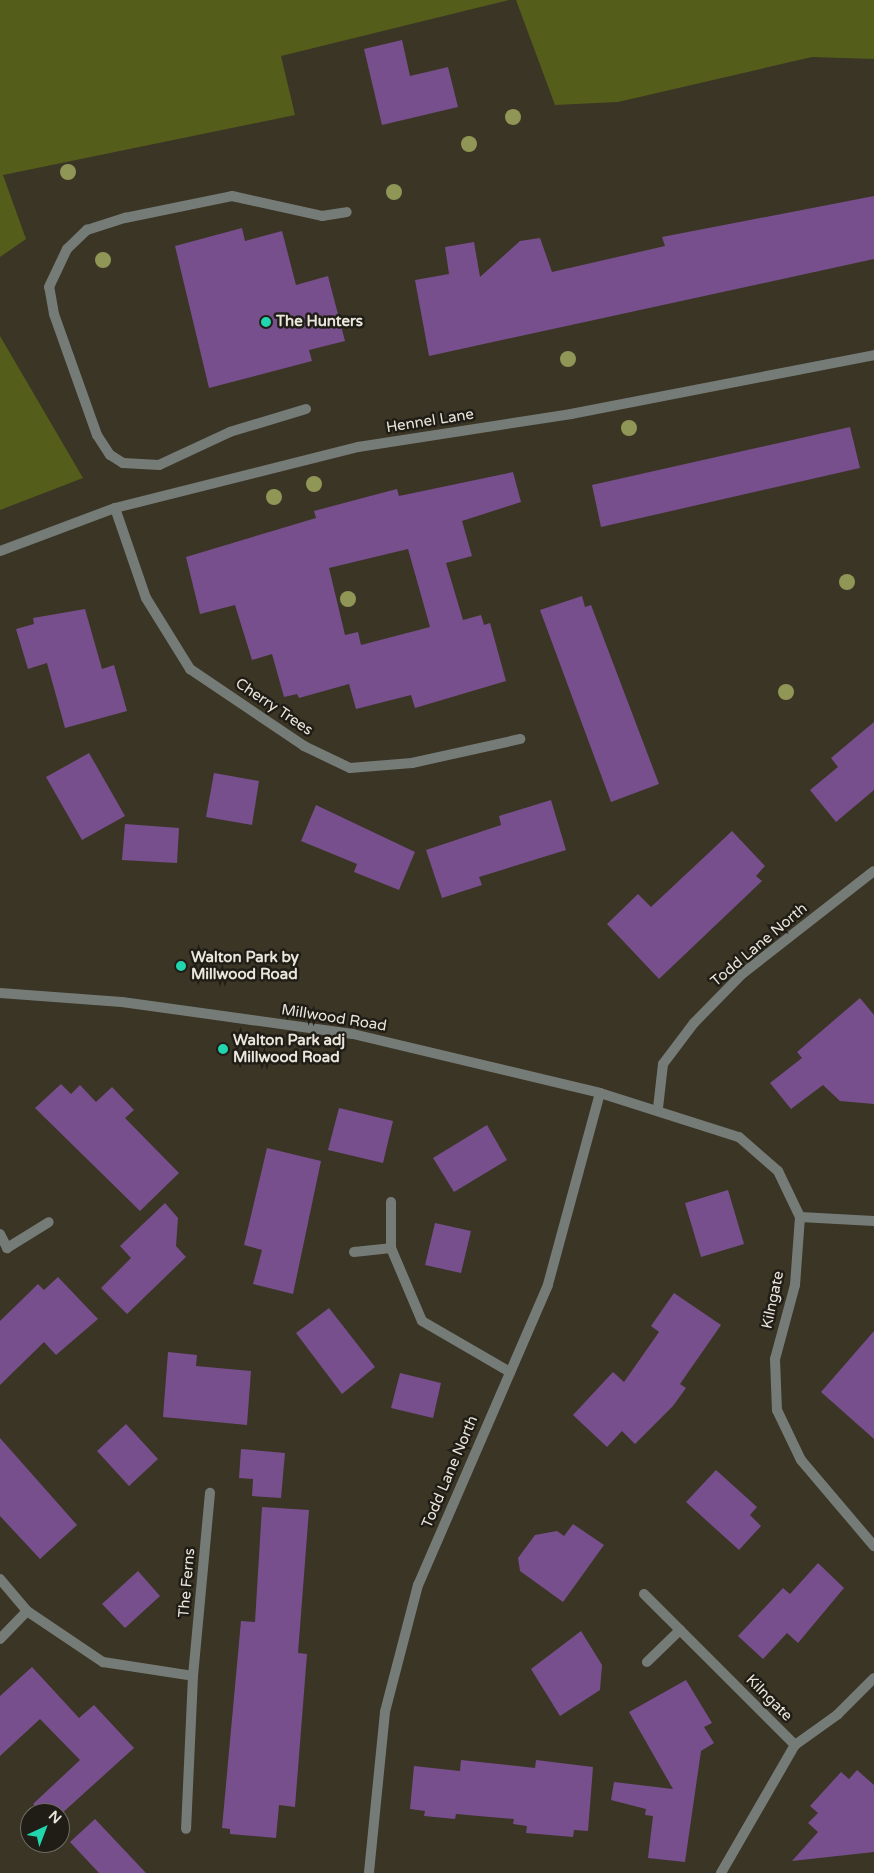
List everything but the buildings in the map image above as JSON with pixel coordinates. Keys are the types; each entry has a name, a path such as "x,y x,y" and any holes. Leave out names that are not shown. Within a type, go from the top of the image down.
{"street":[{"path":"306,409 230,432 158,465 123,463 110,456 97,435 54,314 49,287 67,249 87,230 125,218 232,196 322,216 347,212"},
{"name":"Hennel Lane","path":"0,552 115,508 358,447 571,414 874,355"},
{"name":"Cherry Trees","path":"115,508 146,598 190,669 304,746 350,768 412,763 520,739"},
{"name":"Todd Lane North","path":"658,1108 663,1064 694,1023 742,974 874,871"},
{"name":"Millwood Road","path":"0,993 122,1002 353,1034 658,1108"},
{"name":"Todd Lane North","path":"369,1873 385,1712 418,1585 548,1285 600,1093"},
{"name":"Kilngate","path":"658,1108 739,1137 778,1171 800,1217 795,1284 775,1359 777,1410 801,1460 874,1546"},
{"path":"391,1202 391,1248 422,1321 510,1372"},
{"path":"800,1217 874,1221"},
{"path":"0,1234 3,1250 49,1222"},
{"path":"354,1252 391,1248"},
{"name":"The Ferns","path":"186,1829 193,1676 210,1493"},
{"path":"0,1579 27,1610 103,1662 193,1676"},
{"name":"Kilngate","path":"644,1594 795,1745"},
{"path":"0,1638 27,1610"},
{"path":"647,1662 680,1630"},
{"path":"721,1873 795,1745 837,1715 874,1678"}],"green space":[{"path":"0,0 509,0 281,56 295,115 3,175 26,239 0,257"},
{"path":"516,0 874,0 874,59 812,57 618,102 555,105"},
{"path":"0,336 83,478 0,510"}],"place":[{"name":"The Hunters","path":"266,322"},
{"name":"Walton Park by Millwood Road","path":"181,966"},
{"name":"Walton Park adj Millwood Road","path":"223,1049"}]}
